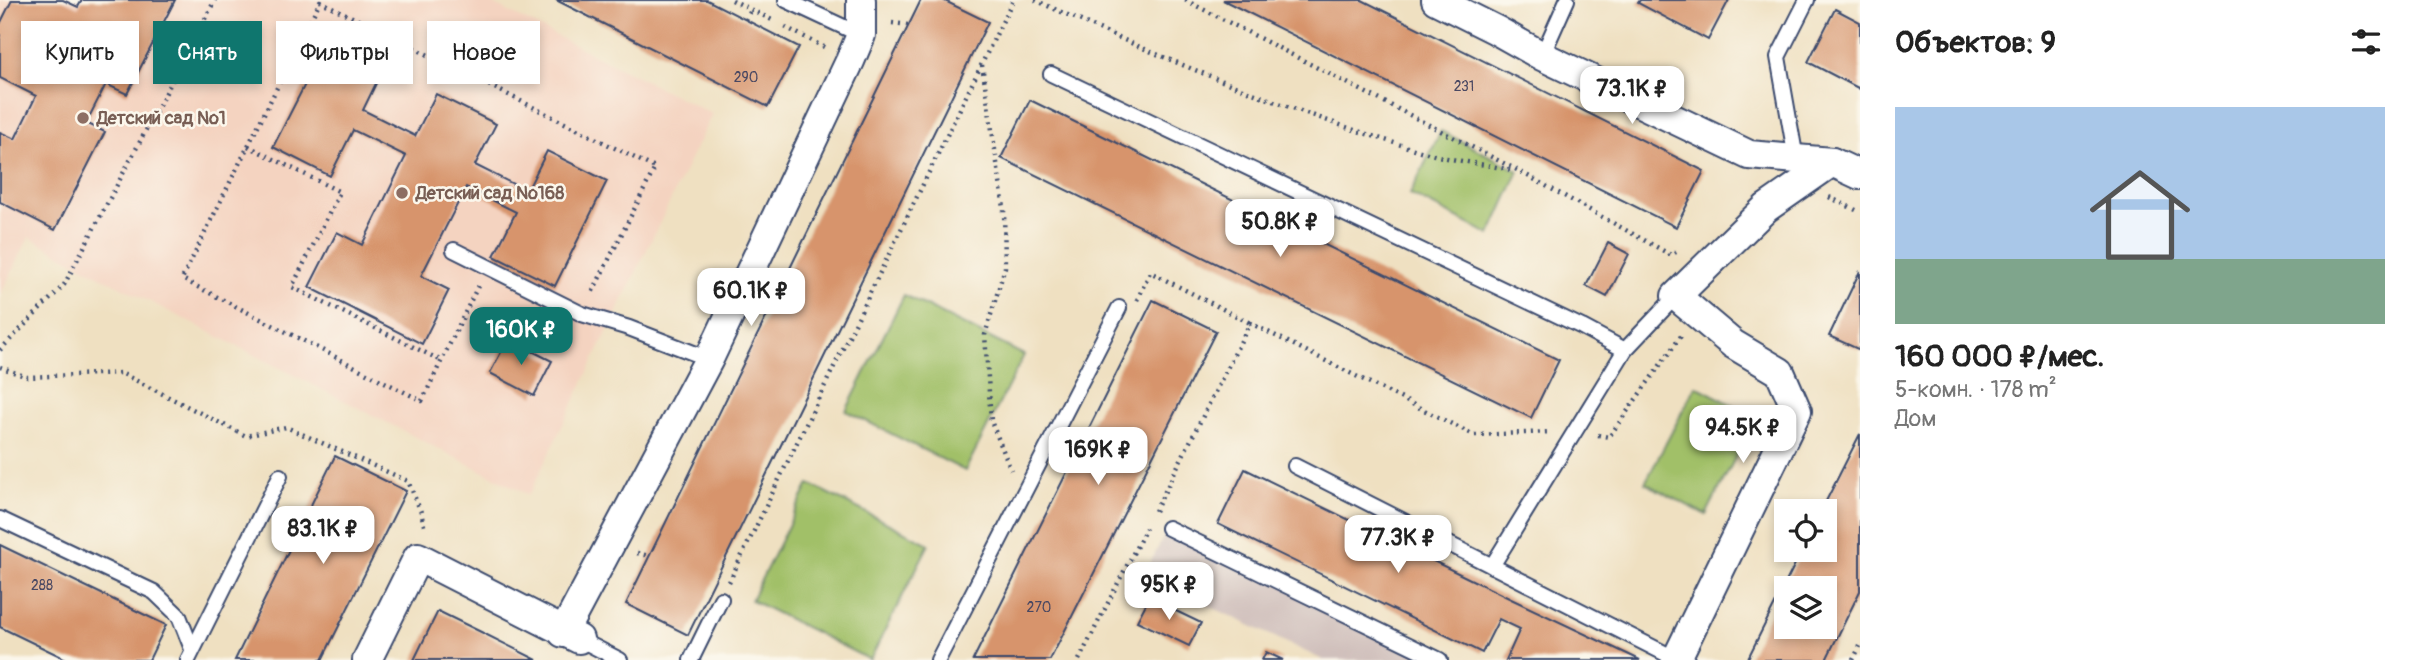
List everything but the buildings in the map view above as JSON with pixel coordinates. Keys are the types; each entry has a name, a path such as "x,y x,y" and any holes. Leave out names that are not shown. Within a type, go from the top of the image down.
{"street":[{"path":"368,660 418,557 571,636 709,359 850,61 861,35 861,0"},
{"path":"1436,0 1542,56 1749,155 1832,162 1860,176"},
{"path":"1676,659 1797,411 1780,372 1733,344 1686,305 1766,208 1832,162"}],"lane":[{"path":"786,0 861,35"},
{"path":"1542,56 1567,0"},
{"path":"1796,159 1778,57 1807,0"},
{"path":"1051,74 1625,350"},
{"path":"454,250 582,314 629,328 709,359"},
{"path":"1492,566 1572,432 1625,350 1686,305"},
{"path":"938,660 1119,308"},
{"path":"1295,466 1676,659"},
{"path":"190,655 280,476"},
{"path":"0,519 154,592 179,616 190,655"},
{"path":"1168,528 1440,660"},
{"path":"691,660 721,598"},
{"path":"571,636 620,660"}],"path":[{"path":"0,350 64,285 215,0"},
{"path":"732,0 850,61"},
{"path":"721,598 1013,0"},
{"path":"1035,0 1127,42 1275,102 1430,154 1519,171"},
{"path":"1185,0 1519,171 1671,255"},
{"path":"488,267 422,401 182,279 320,1 655,168 582,314"},
{"path":"746,20 751,9"},
{"path":"892,23 909,24"},
{"path":"981,64 1004,208 1005,267 985,335 991,421 1022,497"},
{"path":"248,146 340,192 292,287 442,361"},
{"path":"1820,193 1860,212"},
{"path":"1134,304 1150,272 1474,435 1572,432 1609,437 1686,305"},
{"path":"1079,660 1250,323"},
{"path":"0,367 27,377 121,373 246,436 286,427 408,481 421,512 434,565"},
{"path":"1853,660 1860,646"}],"shaded area":[{"name":"Детский сад №168","path":"0,0 485,0 527,21 427,21 427,84 540,84 540,28 712,114 529,495 92,272 29,237 0,296"},
{"path":"1168,528 1440,660 1323,660 1144,575"}],"green space":[{"path":"1441,131 1519,171 1490,235 1410,194"},
{"path":"904,295 1024,355 965,471 846,411"},
{"path":"1696,386 1756,417 1706,515 1645,483"},
{"path":"809,484 929,544 870,660 751,600"}],"place":[{"name":"Детский сад №1","path":"83,118"},
{"name":"Детский сад №168","path":"402,193"}]}
